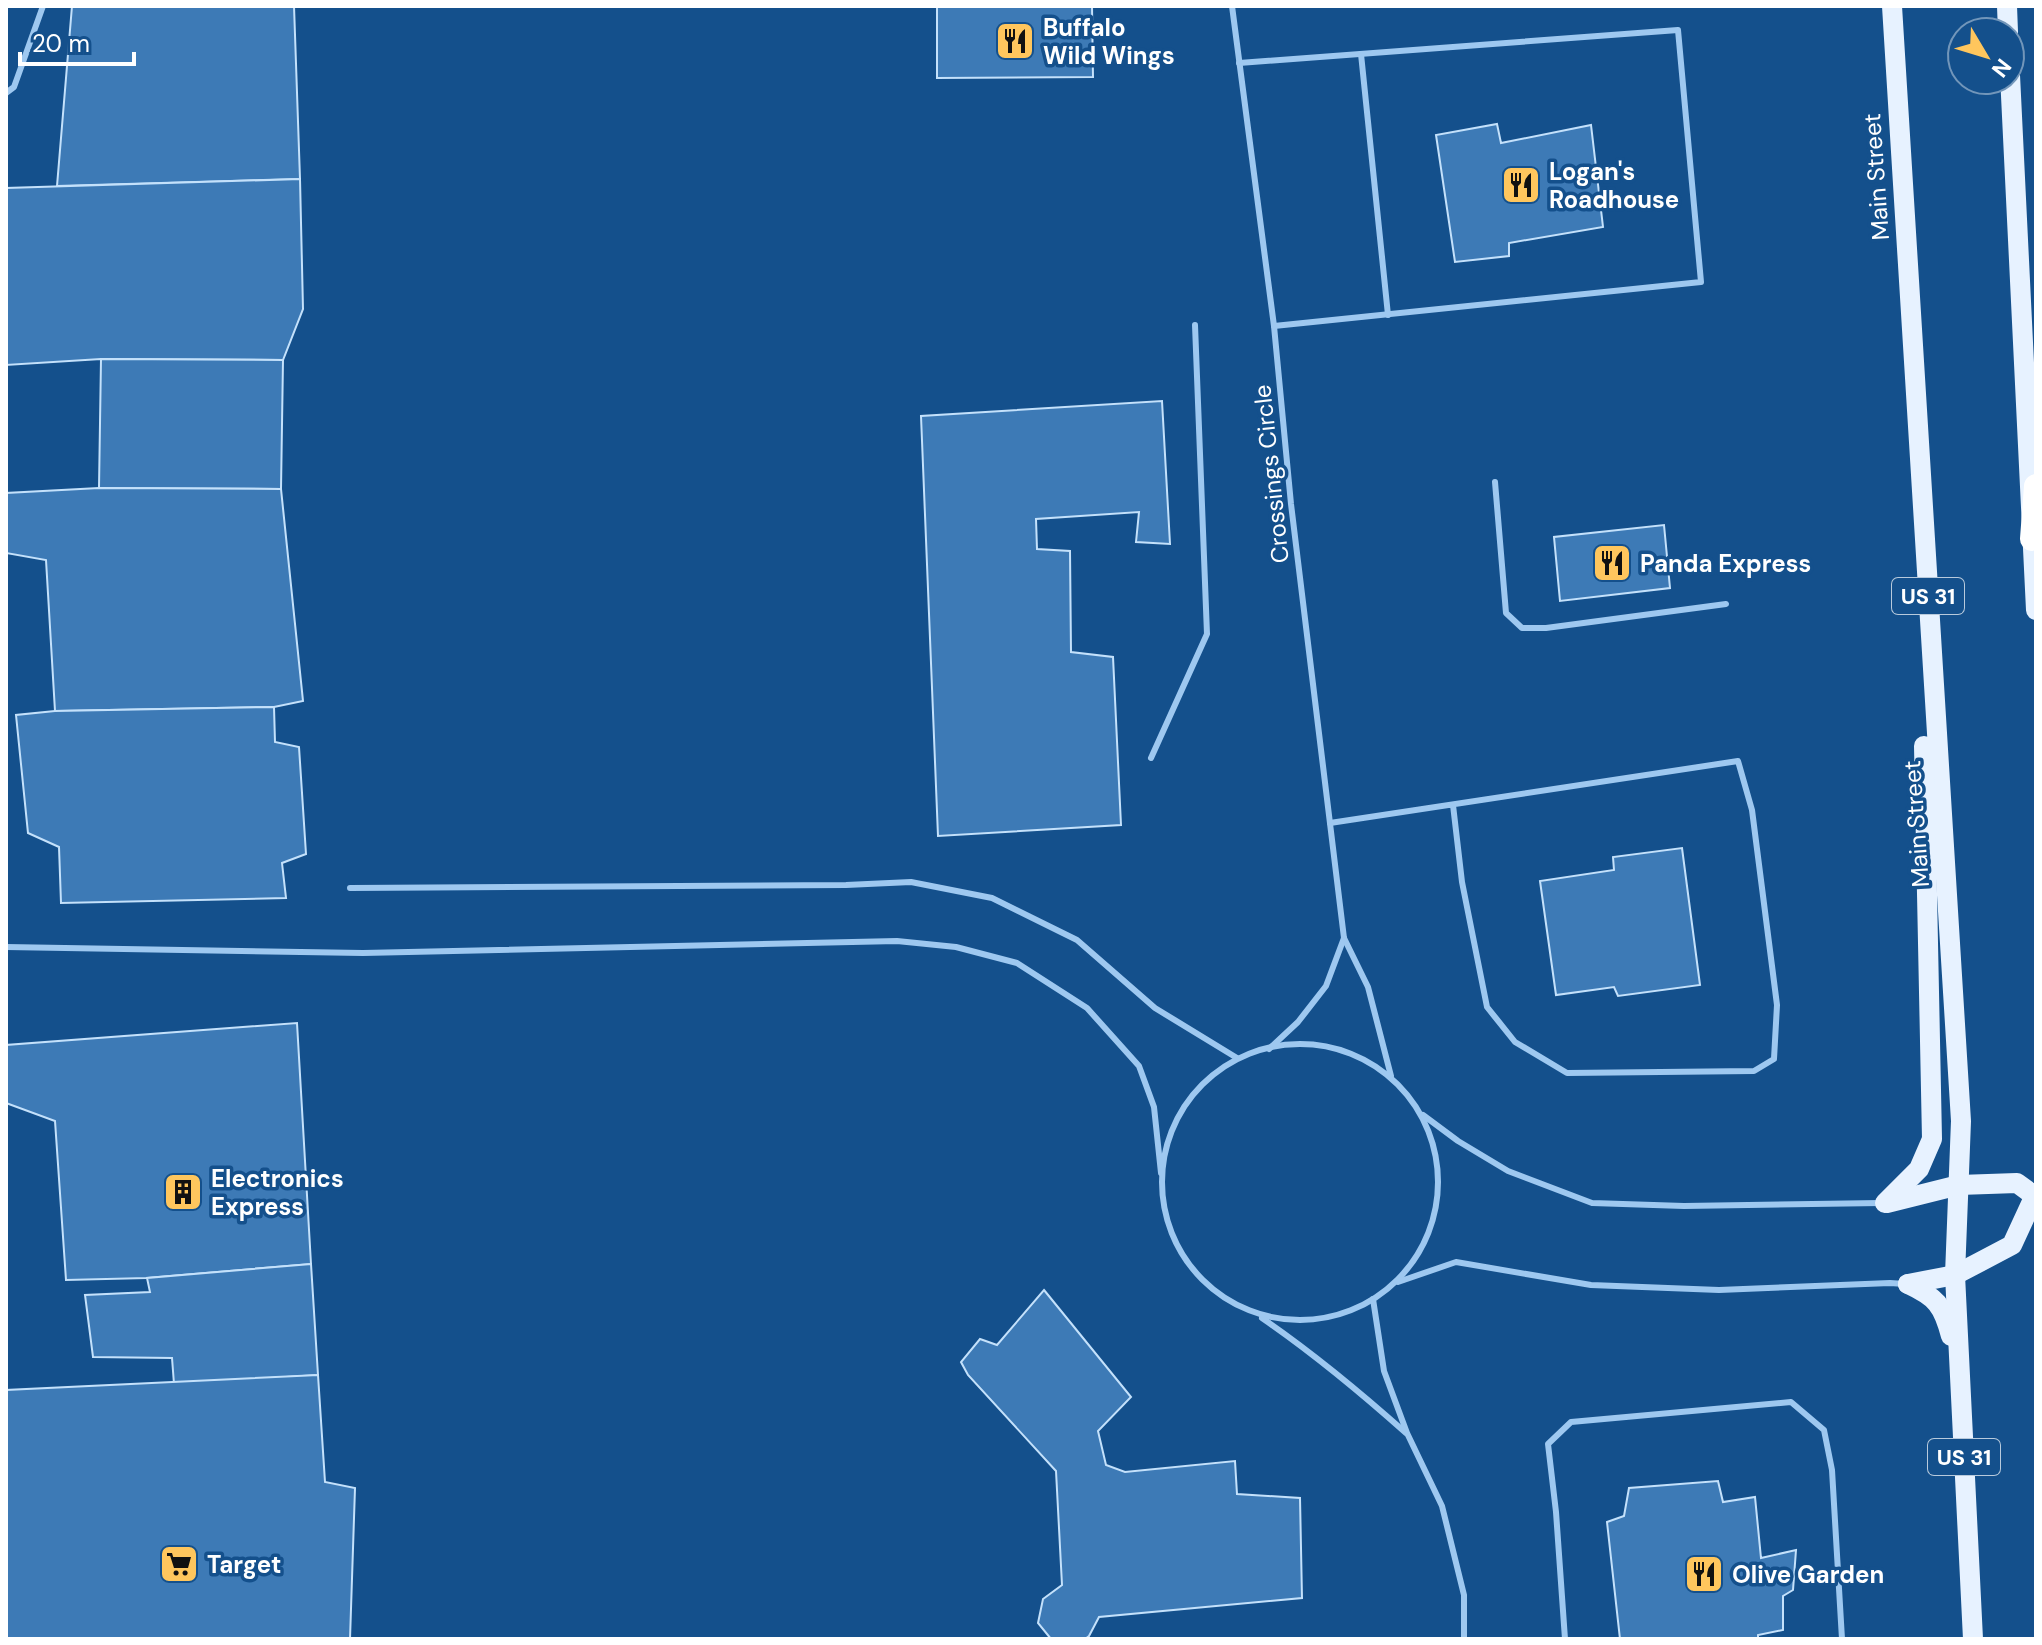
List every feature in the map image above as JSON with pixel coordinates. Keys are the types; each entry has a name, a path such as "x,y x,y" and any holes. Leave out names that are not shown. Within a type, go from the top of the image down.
{"highway":[{"path":"2032,539 2036,486"}],"main road":[{"name":"Main Street","path":"1892,6 1961,1121 1955,1275 1973,1639"},
{"path":"2011,96 2036,610"},
{"path":"1885,1203 1919,1169 1932,1139 1919,450"},
{"path":"1885,1203 1959,1185 2017,1183 2036,1195 2012,1245 1955,1275 1908,1284"},
{"path":"1908,1284 1932,1295 1947,1318 1960,1373"}],"lane":[{"path":"6,93 14,87 43,6"},
{"name":"Crossings Circle","path":"1232,6 1274,326 1291,504 1344,938"},
{"path":"1239,63 1678,30 1701,282 1274,326"},
{"path":"1361,54 1388,315"},
{"path":"1151,758 1207,634 1195,325"},
{"path":"1495,482 1506,613 1522,628 1546,628 1726,604"},
{"path":"1330,823 1738,761 1752,810 1777,1005 1774,1059 1754,1071 1567,1073 1515,1042 1487,1007 1462,882 1453,805"},
{"path":"350,888 911,882 992,898 1077,940 1155,1008 1237,1058"},
{"path":"1267,1051 1298,1022 1326,986 1344,938"},
{"path":"1344,938 1368,987 1391,1076"},
{"path":"6,947 363,953 897,941 956,947 1017,963 1087,1008 1139,1066 1154,1107 1166,1221 1180,1254 1211,1291 1259,1316 1317,1357 1407,1433"},
{"path":"1161,1173 1173,1125 1201,1085 1237,1058 1297,1043 1345,1050 1391,1076 1422,1114 1458,1141 1508,1171 1592,1203 1684,1206 1885,1203"},
{"path":"1398,1282 1426,1243 1439,1198 1436,1150 1422,1114"},
{"path":"1259,1316 1307,1322 1373,1299 1398,1282 1456,1262 1591,1285 1719,1290 1908,1284"},
{"path":"1373,1299 1384,1371 1407,1433 1442,1506 1464,1595 1464,1639"},
{"path":"1565,1639 1548,1444 1571,1422 1791,1402 1824,1430 1832,1470 1842,1639"}],"building":[{"path":"72,6 294,6 300,179 57,186"},
{"name":"Buffalo Wild Wings","path":"937,6 1092,6 1093,77 937,78"},
{"name":"Logan's Roadhouse","path":"1497,124 1501,143 1591,125 1603,227 1509,243 1509,256 1455,262 1436,135"},
{"path":"300,179 303,309 283,360 101,359 6,365 6,188"},
{"path":"101,359 283,360 281,489 99,488"},
{"path":"1162,401 1170,544 1136,542 1139,512 1036,519 1037,549 1070,551 1071,652 1113,657 1121,825 938,836 921,416"},
{"path":"99,488 281,489 303,701 274,707 55,711 46,560 6,553 6,493"},
{"name":"Panda Express","path":"1664,525 1670,588 1560,601 1554,537"},
{"path":"274,707 275,742 299,747 306,854 282,863 286,898 61,903 59,847 28,833 16,715 55,711"},
{"path":"1682,848 1700,985 1618,996 1614,987 1556,995 1540,881 1614,870 1613,857"},
{"name":"Electronics Express","path":"297,1023 311,1264 147,1278 66,1280 55,1121 6,1103 6,1045"},
{"path":"311,1264 318,1375 174,1384 172,1358 93,1357 85,1295 150,1292 147,1278"},
{"path":"1044,1290 1131,1397 1098,1431 1106,1465 1125,1472 1235,1461 1237,1494 1300,1498 1302,1598 1099,1617 1085,1639 1051,1639 1038,1623 1043,1599 1062,1585 1056,1471 968,1375 961,1362 980,1339 997,1345"},
{"name":"Target","path":"318,1375 325,1482 355,1488 350,1639 6,1639 6,1390"},
{"name":"Olive Garden","path":"1718,1481 1723,1502 1755,1497 1761,1558 1796,1550 1793,1590 1783,1596 1783,1630 1758,1635 1758,1639 1620,1639 1607,1522 1624,1516 1629,1488"}],"place":[{"name":"Buffalo Wild Wings","path":"1015,41"},
{"name":"Logan's Roadhouse","path":"1521,185"},
{"name":"Panda Express","path":"1612,563"},
{"name":"Electronics Express","path":"183,1192"},
{"name":"Target","path":"179,1564"},
{"name":"Olive Garden","path":"1704,1574"}]}
